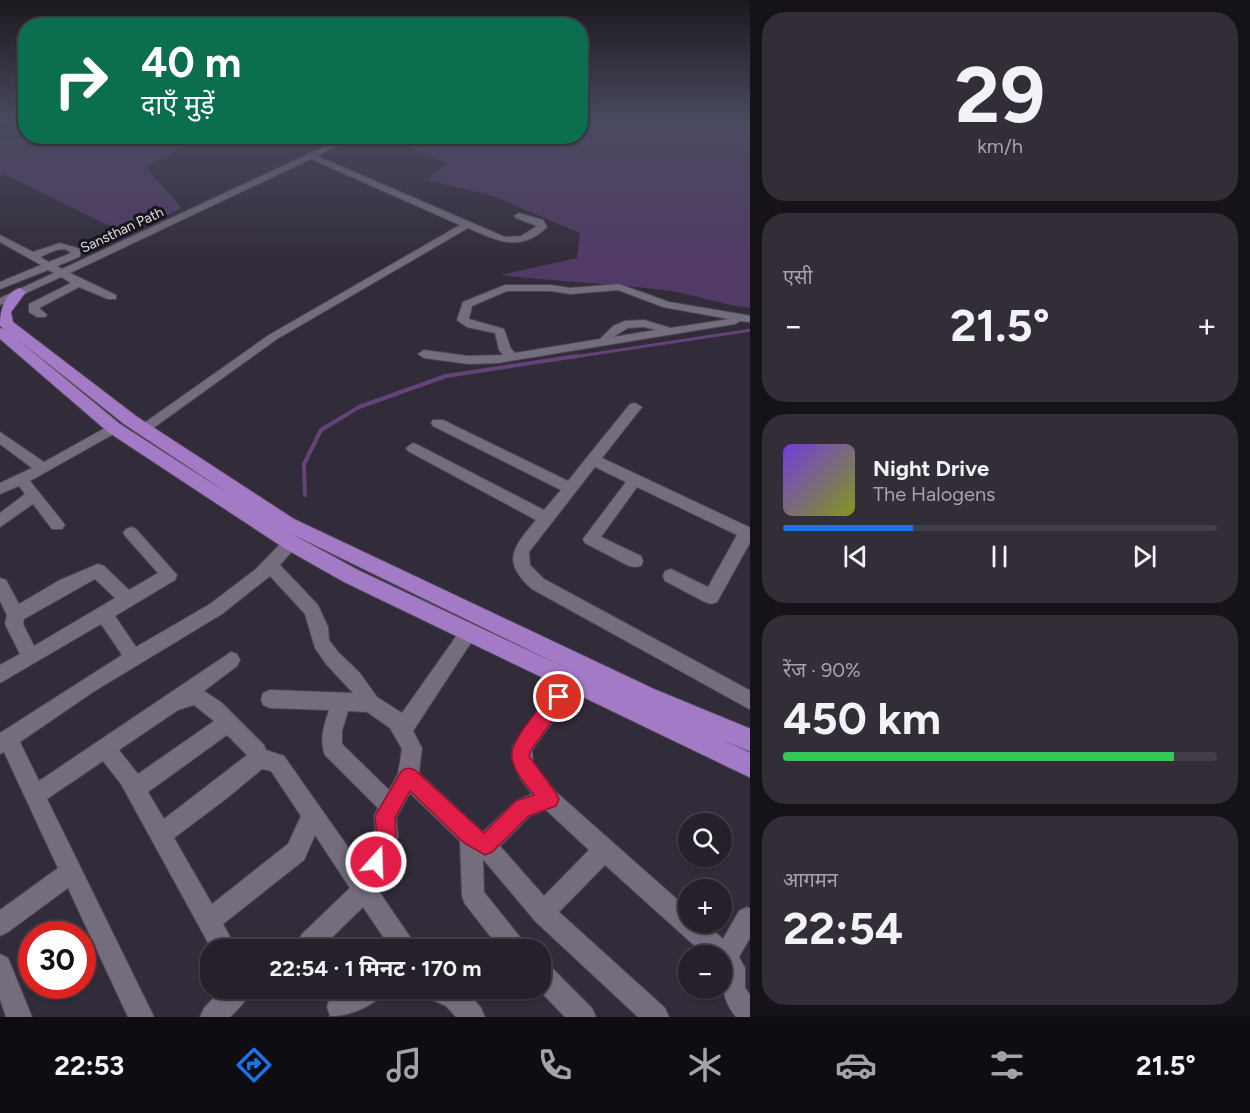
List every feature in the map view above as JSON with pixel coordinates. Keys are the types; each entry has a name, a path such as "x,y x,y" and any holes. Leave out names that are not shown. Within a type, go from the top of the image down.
{"main road":[{"path":"2,325 3,312 21,292"},
{"path":"0,297 21,292"},
{"path":"2,325 145,429 288,524 635,691 750,741"},
{"path":"2,325 114,428 291,543 351,576 468,633 750,766"}],"street":[{"name":"Sansthan Path","path":"0,302 283,168"},
{"path":"339,168 504,240 515,241 542,227 540,222 519,216"},
{"path":"145,429 273,337 468,224"},
{"path":"0,238 79,283 112,297"},
{"path":"0,286 75,255 77,251 61,245 33,256"},
{"path":"41,315 33,310 33,306 79,283"},
{"path":"512,357 505,350 500,331 471,325 463,320 467,304 505,288 551,288 570,291 619,287 667,305 750,319"},
{"path":"424,354 468,360 512,357 750,319"},
{"path":"635,407 521,550 519,563 524,573 538,584 631,638 750,701"},
{"path":"438,423 570,488"},
{"path":"0,489 22,480 114,428"},
{"path":"0,437 42,468"},
{"path":"413,448 547,519"},
{"path":"593,460 748,534 711,597 670,576"},
{"path":"22,480 57,525"},
{"path":"634,481 591,539 635,561"},
{"path":"0,521 33,496"},
{"path":"0,675 169,575 130,533"},
{"path":"141,1017 35,795 4,742 133,657 216,609 270,566 291,543"},
{"path":"270,566 300,594 312,610 319,627 321,642 332,658 352,678 370,703 397,721 412,748 408,777 385,816 387,836 364,889 345,911 313,939"},
{"path":"16,615 83,576 98,572 128,600"},
{"path":"0,585 16,615 14,624 30,657"},
{"path":"104,614 133,657"},
{"path":"402,730 468,633"},
{"path":"35,795 231,660"},
{"path":"571,681 523,746 520,756 524,767 549,799 709,945"},
{"path":"173,702 196,696 214,708 259,758 277,762 399,939"},
{"path":"270,699 342,700 370,703"},
{"path":"342,700 332,730 333,748 369,787 392,806"},
{"path":"134,789 228,722"},
{"path":"105,748 134,789 218,939"},
{"path":"160,835 220,791 259,758"},
{"path":"408,777 478,840 543,913 656,1017"},
{"path":"507,939 473,896 478,840 523,808 549,799"},
{"path":"208,922 296,852 313,814"},
{"path":"543,913 604,851"},
{"path":"0,924 71,872"},
{"path":"732,946 747,919"},
{"path":"0,966 19,1017"},
{"path":"551,985 583,1017"},
{"path":"732,991 738,1002 750,1014"},
{"path":"213,1017 230,999"},
{"path":"339,1007 354,999"},
{"path":"457,999 472,1017"}],"shaded area":[{"path":"0,168 147,168 182,208 126,234 5,175 0,176"},
{"path":"440,168 750,168 750,308 670,291 500,275 577,258 580,233 493,196 427,180"}],"waterway":[{"path":"567,358 750,330"},
{"path":"305,495 304,464 321,430 359,407 446,376 577,356"}],"route":[{"path":"376,862 387,836 385,816 408,777 471,836 485,845 523,808 549,799 524,767 520,756 523,746 559,697"}]}
